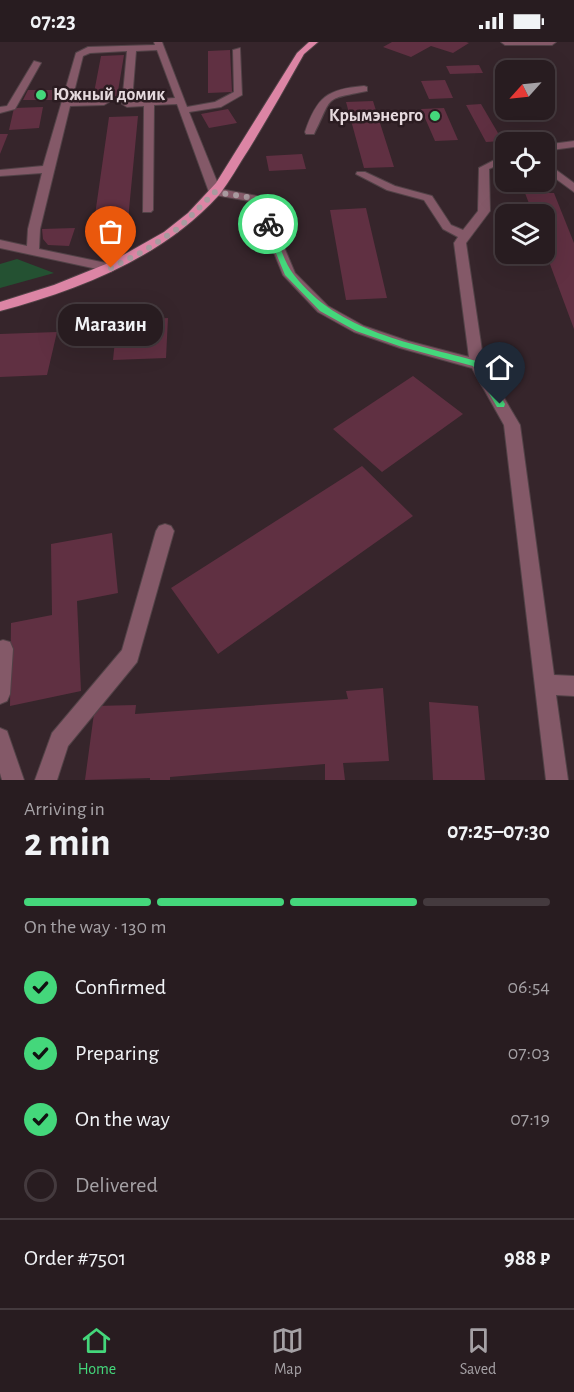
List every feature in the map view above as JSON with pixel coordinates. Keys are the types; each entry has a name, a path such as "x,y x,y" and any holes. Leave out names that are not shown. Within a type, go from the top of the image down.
{"main road":[{"path":"0,307 58,289 111,268 144,251 180,227 215,192 301,53 314,42"}],"street":[{"path":"505,42 552,42"},
{"path":"33,251 34,229 48,169 79,55 88,50 159,45 215,192 253,198 270,228 289,275 323,309 359,329 405,345 477,364"},
{"path":"132,48 127,104 182,106 218,105 239,93 237,50"},
{"path":"0,110 10,109 37,63"},
{"path":"310,132 318,106 342,90 364,89"},
{"path":"66,103 104,102"},
{"path":"147,210 149,103"},
{"path":"555,147 574,144"},
{"path":"495,162 484,168 484,211 460,243 477,364 512,425 557,780"},
{"path":"0,173 48,169"},
{"path":"555,173 574,189"},
{"path":"361,174 390,188 428,198 447,227 466,236"},
{"path":"0,244 111,268"},
{"path":"46,780 59,740 130,655 165,531"},
{"path":"0,694 3,650"},
{"path":"546,685 574,686"},
{"path":"0,738 13,780"}],"green space":[{"path":"17,259 54,273 0,288 0,264"}],"building":[{"path":"392,42 469,43 453,53 431,46 411,57 383,47"},
{"path":"230,50 232,92 208,93 208,51"},
{"path":"124,55 117,97 93,98 101,56"},
{"path":"479,65 483,73 450,74 446,66"},
{"path":"445,80 453,98 429,99 421,81"},
{"name":"Южный домик","path":"28,90 58,90 53,100 23,100"},
{"path":"373,101 394,167 364,168 346,102"},
{"path":"481,104 497,132 495,132 495,141 486,142 466,105"},
{"path":"43,107 39,128 9,130 14,108"},
{"path":"444,108 458,140 435,141 421,109"},
{"path":"228,109 237,123 209,128 201,114"},
{"path":"138,116 128,220 94,222 109,117"},
{"path":"0,134 8,134 0,154"},
{"path":"302,154 306,169 269,171 266,156"},
{"path":"525,193 554,193 574,243 574,329 550,264 555,264 555,204 529,204"},
{"path":"366,208 387,298 346,300 330,210"},
{"path":"75,228 69,246 48,245 43,239 42,229"},
{"path":"123,238 128,247 98,255 95,250 100,249 97,243"},
{"path":"168,318 166,358 113,360 117,321"},
{"path":"57,332 47,375 0,377 0,334"},
{"path":"413,376 463,414 382,472 333,429"},
{"path":"362,466 413,516 218,654 171,588"},
{"path":"112,533 118,593 77,601 81,691 10,706 11,623 52,615 51,544"},
{"path":"383,688 389,761 343,763 345,780 325,780 325,764 170,777 170,780 150,780 150,778 85,780 95,706 136,705 135,714 348,699 346,691"},
{"path":"429,702 478,706 485,780 433,780"}],"way so far":[{"path":"111,268 144,251 180,227 215,192 253,198 268,224"}],"place":[{"name":"Южный домик","path":"41,95"},
{"name":"Крымэнерго","path":"435,116"},
{"name":"Магазин","path":"111,268"}],"route":[{"path":"268,224 289,275 323,309 359,329 405,345 477,364 500,404"}]}
